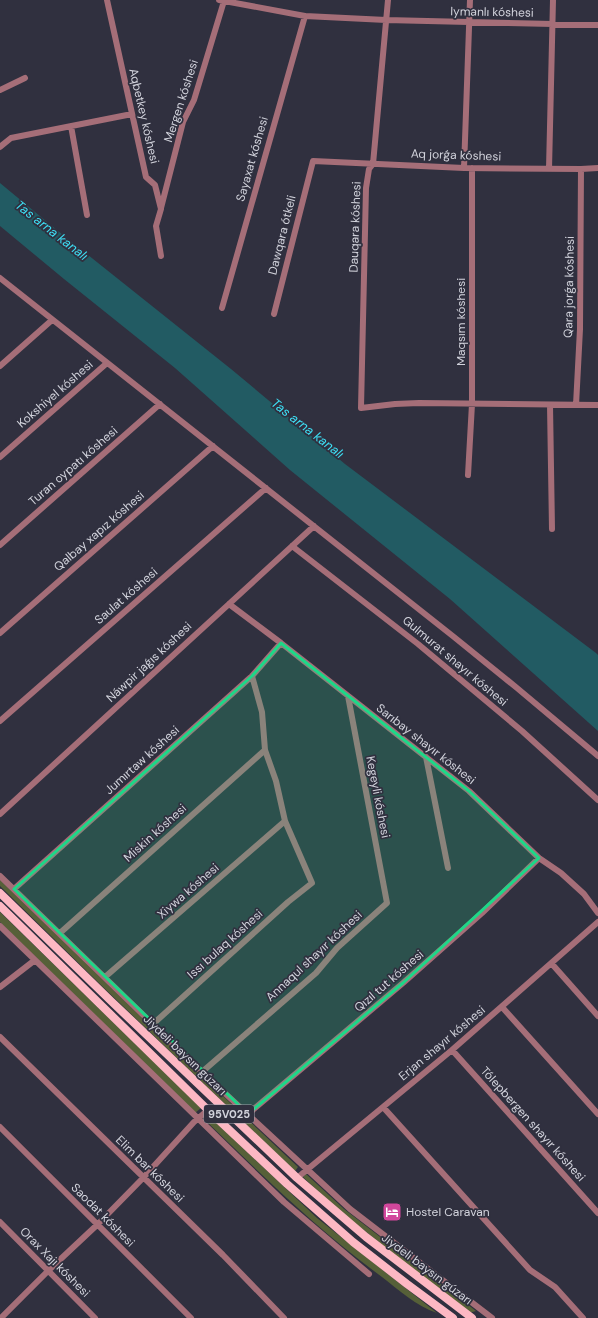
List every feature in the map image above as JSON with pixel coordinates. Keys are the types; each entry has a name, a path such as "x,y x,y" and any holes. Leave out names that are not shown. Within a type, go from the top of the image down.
{"main road":[{"name":"Jiydeli baysın gúzarı","path":"0,893 116,1006 297,1178 354,1228 471,1318"},
{"name":"Jiydeli baysın gúzarı","path":"0,906 208,1110 287,1184 353,1242 453,1318"}],"street":[{"name":"Aqbetkey kóshesi","path":"107,0 146,177 155,185 161,209 156,226 161,256"},
{"name":"Iymanlı kóshesi","path":"221,0 305,16 386,20 598,25"},
{"name":"Mergen kóshesi","path":"161,209 183,122 194,100 221,0"},
{"name":"Dauqara kóshesi","path":"388,0 373,164 369,169 366,188 361,408 419,403 472,404"},
{"path":"464,168 470,0"},
{"path":"549,169 553,0"},
{"name":"Sayaxat kóshesi","path":"222,308 305,16"},
{"path":"0,90 25,78"},
{"path":"0,147 11,138 132,114"},
{"path":"71,126 88,215"},
{"name":"Aq jorǵa kóshesi","path":"313,162 464,168 598,168"},
{"name":"Dawqara ótkeli","path":"274,314 313,162"},
{"name":"Maqsım kóshesi","path":"468,475 472,404 472,168"},
{"name":"Qara jorǵa kóshesi","path":"576,404 580,329 581,169"},
{"path":"1,280 466,646 598,756"},
{"path":"0,366 52,320"},
{"name":"Kokshiyel kóshesi","path":"0,457 107,363"},
{"name":"Turan oypatı kóshesi","path":"0,545 160,404"},
{"path":"472,404 598,405"},
{"path":"550,405 552,529"},
{"name":"Qalbay xapız kóshesi","path":"0,633 213,446"},
{"name":"Saulat kóshesi","path":"0,721 266,488"},
{"name":"Náwpir jaǵıs kóshesi","path":"0,814 314,526"},
{"name":"Gulmurat shayır kóshesi","path":"292,546 418,644 522,731 598,800"},
{"name":"Sarıbay shayır kóshesi","path":"229,604 281,642 469,791 539,858 561,873 584,894 598,913"},
{"name":"Jumırtaw kóshesi","path":"14,889 252,676 281,642"},
{"path":"252,676 262,712 265,750 276,781 285,821"},
{"name":"Kegeyli kóshesi","path":"348,696 387,903"},
{"name":"Miskin kóshesi","path":"60,933 265,750"},
{"path":"426,757 448,868"},
{"name":"Issı bulaq kóshesi","path":"153,1024 288,902 312,883 285,821"},
{"name":"Xiywa kóshesi","path":"105,977 285,821"},
{"name":"Qızıl tut kóshesi","path":"248,1114 403,984 482,913 539,858"},
{"path":"0,876 202,1072 350,1210 492,1318"},
{"name":"Annaqul shayır kóshesi","path":"202,1072 316,973 337,948 387,903"},
{"name":"Erjan shayır kóshesi","path":"297,1178 452,1050 552,964 598,922"},
{"path":"0,926 197,1120 284,1202 369,1274"},
{"path":"0,987 35,960"},
{"path":"552,964 598,1016"},
{"path":"502,1007 598,1114"},
{"name":"Elim bar kóshesi","path":"0,1036 284,1318"},
{"name":"Tólepbergen shayır kóshesi","path":"452,1050 598,1213"},
{"path":"383,1107 530,1270 555,1287 583,1318"},
{"path":"1,1318 144,1178 208,1110"},
{"name":"Saodat kóshesi","path":"0,1127 191,1318"},
{"name":"Orax Xajı kóshesi","path":"0,1222 95,1318"}],"highlighted area":[{"path":"281,643 469,791 539,858 403,983 248,1114 14,889 252,676"}],"shaded area":[{"path":"0,880 208,1082 298,1167 295,1171 0,886"},
{"path":"0,912 201,1108 195,1113 0,922"},
{"path":"209,1116 317,1218 437,1313 429,1310 408,1297 358,1259 313,1221 205,1120"},
{"path":"306,1174 344,1209 476,1311 469,1313 341,1212 303,1177"}],"water":[{"name":"Tas arna kanalı","path":"0,183 231,369 345,464 596,653 598,655 598,731 450,599 290,470 175,368 0,226"}],"place":[{"name":"Hostel Caravan","path":"392,1212"}]}
